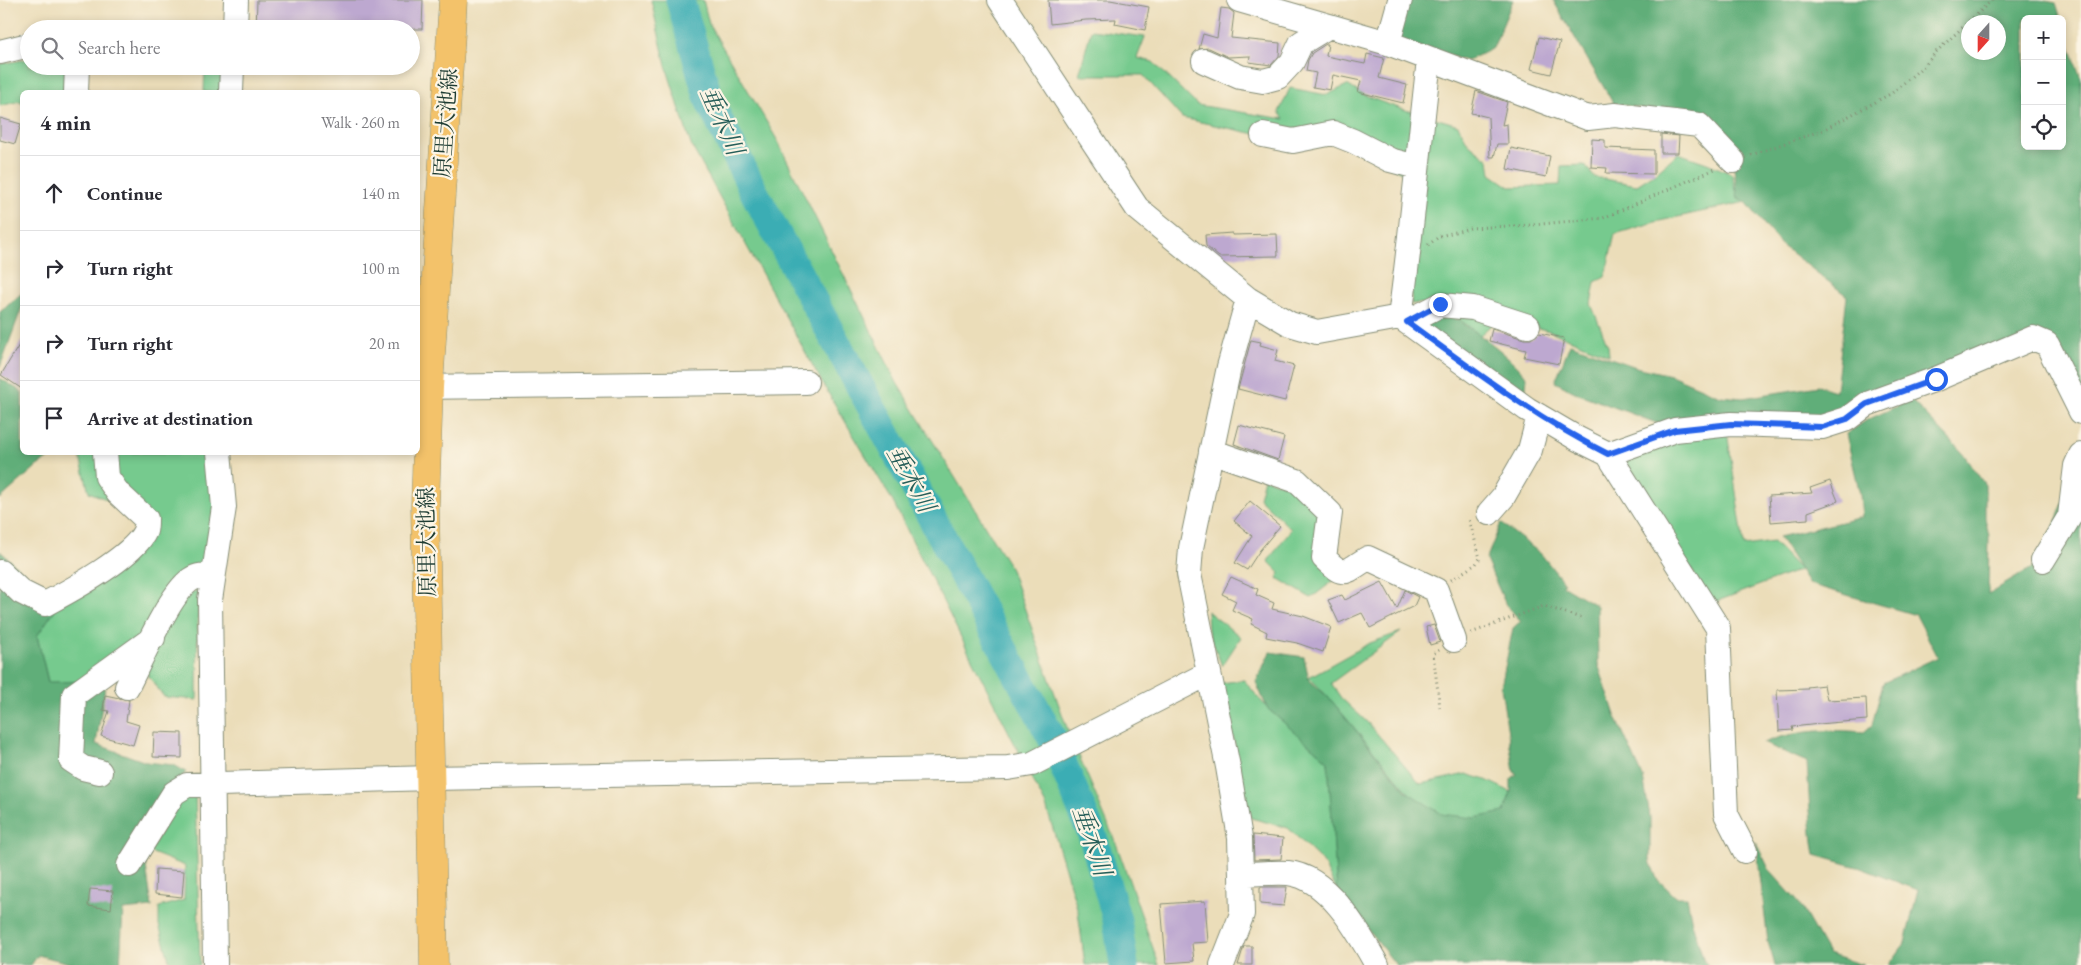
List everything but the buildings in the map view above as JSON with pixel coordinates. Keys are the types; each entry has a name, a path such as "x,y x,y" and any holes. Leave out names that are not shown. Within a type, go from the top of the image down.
{"main road":[{"name":"原里大池線","path":"434,965 423,387 453,0"}],"street":[{"path":"235,20 236,0"},
{"path":"1000,0 1137,208 1248,300 1290,324 1317,332 1404,319 1440,304 1473,308 1528,326"},
{"path":"1239,0 1388,43 1429,60 1588,118 1614,115 1699,125 1733,160"},
{"path":"1388,43 1400,0"},
{"path":"1204,61 1240,77 1263,81 1278,77 1292,62 1301,43 1329,26"},
{"path":"0,52 20,47"},
{"path":"1404,319 1407,268 1429,60"},
{"path":"76,90 77,75"},
{"path":"231,90 232,75"},
{"path":"1263,135 1293,141 1333,133 1390,160 1417,167"},
{"path":"1222,965 1242,914 1240,838 1189,574 1191,548 1229,367 1248,300"},
{"path":"1404,319 1539,416 1608,454 1718,628 1726,814 1745,851"},
{"path":"1608,454 1675,430 1731,424 1822,427 1847,419 1867,404 1953,372 2033,338 2047,344 2081,412"},
{"path":"423,387 806,382"},
{"path":"1479,516 1503,497 1530,450 1539,416"},
{"path":"1211,451 1297,481 1330,513 1324,558 1337,571 1344,572 1368,558 1436,590 1454,640"},
{"path":"0,572 21,592 45,604 86,582 136,544 146,530 146,519 118,493 107,477 105,455"},
{"path":"215,965 210,600 224,507 219,455"},
{"path":"2043,560 2070,516 2076,466 2081,455"},
{"path":"127,687 174,598 190,581 201,575 213,576"},
{"path":"100,772 84,768 71,760 74,695 153,638"},
{"path":"129,865 174,793 187,785 212,782 998,768 1032,764 1209,673"},
{"path":"1241,874 1289,873 1305,878 1328,893 1357,931 1377,965"}],"path":[{"path":"1407,268 1413,255 1440,236 1470,228 1532,225 1603,218 1733,160 1823,130 1892,93 1926,64 1936,52 1992,0"},
{"path":"1436,590 1476,564 1480,558 1479,516"},
{"path":"1440,707 1433,654 1454,640 1544,606 1584,618"},
{"path":"0,963 4,965"}],"green space":[{"path":"651,0 703,0 709,24 776,138 897,383 1010,567 1066,725 1117,846 1159,965 1085,965 1078,911 1046,806 892,500 824,386 691,145 666,66"},
{"path":"1407,0 1513,0 1493,48 1467,61 1397,40"},
{"path":"1553,0 2040,0 2056,3 2060,15 2021,15 2021,150 2066,150 2066,35 2081,79 2081,412 2047,344 1832,423 1675,430 1579,394 1555,382 1570,344 1639,368 1671,375 1720,396 1743,398 1819,386 1836,391 1847,296 1780,244 1746,202 1738,199 1733,161 1702,119 1613,103"},
{"path":"1091,30 1145,37 1137,58 1153,62 1197,105 1284,119 1279,112 1290,88 1327,95 1347,85 1373,99 1458,125 1468,143 1489,160 1491,174 1510,187 1560,185 1561,166 1585,165 1594,177 1637,185 1654,174 1678,153 1732,174 1738,199 1746,202 1655,222 1615,234 1605,277 1595,282 1591,304 1608,346 1609,355 1550,331 1499,318 1480,335 1448,312 1430,305 1411,304 1421,182 1342,142 1260,135 1182,118 1143,75 1079,75"},
{"path":"20,61 20,75 76,75 75,90 20,90 20,101 0,106 0,64"},
{"path":"205,75 228,75 227,90 204,90"},
{"path":"20,295 20,312 0,367 0,312"},
{"path":"1440,309 1497,348 1527,377 1524,406 1421,323"},
{"path":"0,378 20,391 20,455 54,455 37,466 0,499"},
{"path":"1911,400 1962,452 1985,485 1985,518 1989,536 1988,594 2039,564 2081,458 2081,746 2079,750 2076,798 2081,798 2081,965 1889,965 1905,943 1918,890 1861,868 1815,855 1807,762 1763,743 1800,733 1864,732 1872,725 1883,683 1938,657 1916,615 1809,584 1779,537 1862,517 1860,494 1846,434 1867,420"},
{"path":"1727,432 1744,546 1773,542 1800,570 1712,603 1623,458 1654,438"},
{"path":"80,455 219,455 209,572 103,678 49,685 37,636 58,605 149,517 89,492"},
{"path":"1264,478 1298,490 1330,513 1337,578 1311,598 1277,578 1280,573 1268,561 1291,529 1259,498"},
{"path":"1501,523 1541,554 1564,583 1562,585 1597,606 1598,664 1615,715 1643,777 1650,817 1650,861 1657,879 1676,897 1687,897 1692,923 1704,961 1708,965 1396,965 1337,891 1328,761 1267,708 1256,682 1270,652 1304,657 1309,680 1330,699 1407,792 1442,814 1474,818 1504,812 1511,792 1511,779 1517,774 1514,772 1501,687 1513,628 1521,621 1506,605 1486,560"},
{"path":"0,551 58,605 37,636 48,682 106,681 96,744 146,762 174,765 186,772 168,792 145,860 152,907 123,910 120,965 77,965 38,955 31,965 0,965"},
{"path":"198,590 197,700 164,697 148,675 145,664 183,597"},
{"path":"1207,611 1241,637 1222,666 1208,630"},
{"path":"1401,632 1331,683 1341,698 1368,723 1420,784 1466,774 1486,780 1511,792 1504,812 1471,821 1441,814 1410,794 1330,699 1309,677 1370,643"},
{"path":"1244,680 1267,708 1328,761 1337,891 1323,862 1288,828 1251,818 1221,683"},
{"path":"195,791 200,965 173,965 169,960 159,925 159,907 184,900 185,866 150,852 178,798"},
{"path":"1756,842 1770,871 1799,903 1828,954 1863,965 1775,965 1768,942"}],"waterway":[{"name":"垂木川","path":"680,0 709,100 754,192 1053,740 1093,837 1117,920 1124,965"}],"route":[{"path":"1440,304 1407,322 1527,409 1608,454 1675,430 1731,424 1822,427 1847,419 1867,404 1936,379"}]}
